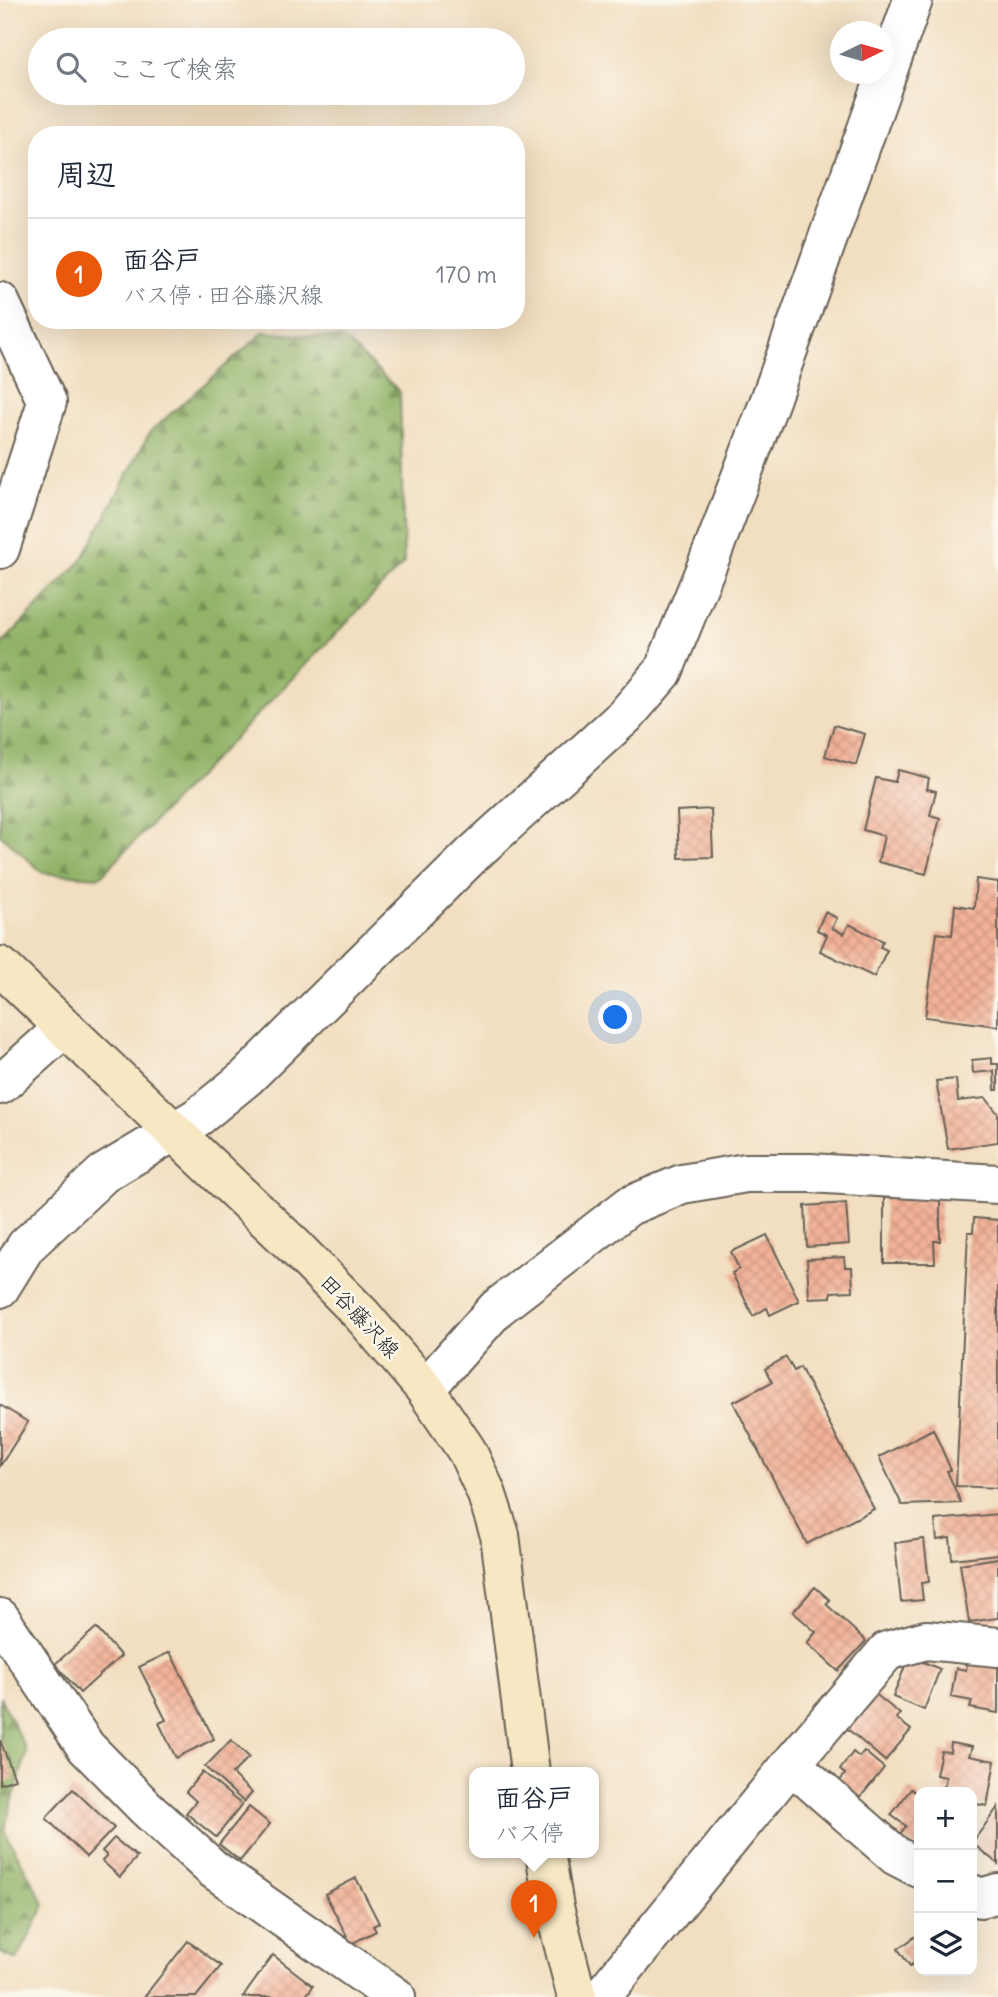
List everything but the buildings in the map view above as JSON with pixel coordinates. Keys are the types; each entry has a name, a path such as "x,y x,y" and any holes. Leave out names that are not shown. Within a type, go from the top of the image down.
{"main road":[{"name":"田谷藤沢線","path":"0,966 294,1246 362,1315 425,1389 467,1451 486,1492 500,1535 529,1767"},
{"path":"546,1858 554,1907 577,1997"}],"street":[{"path":"0,1288 26,1246 103,1174 198,1117 247,1077 473,854 625,716 663,672 774,390 914,0"},
{"path":"0,302 47,402 0,549"},
{"path":"0,1084 65,1027"},
{"path":"425,1389 497,1308 629,1206 682,1184 746,1173 797,1173 998,1184"},
{"path":"0,1618 86,1747 146,1808 212,1869 396,1997"},
{"path":"601,1997 887,1651 926,1640 998,1647"},
{"path":"791,1764 896,1856 914,1865"},
{"path":"977,1896 981,1898 998,1893"}],"green space":[{"path":"264,332 344,339 400,392 404,563 100,877 43,873 0,834 0,646 82,560 150,432"},
{"path":"0,1697 27,1752 4,1830 45,1905 17,1960 0,1953"}],"place":[{"name":"面谷戸","path":"534,1938"}]}
